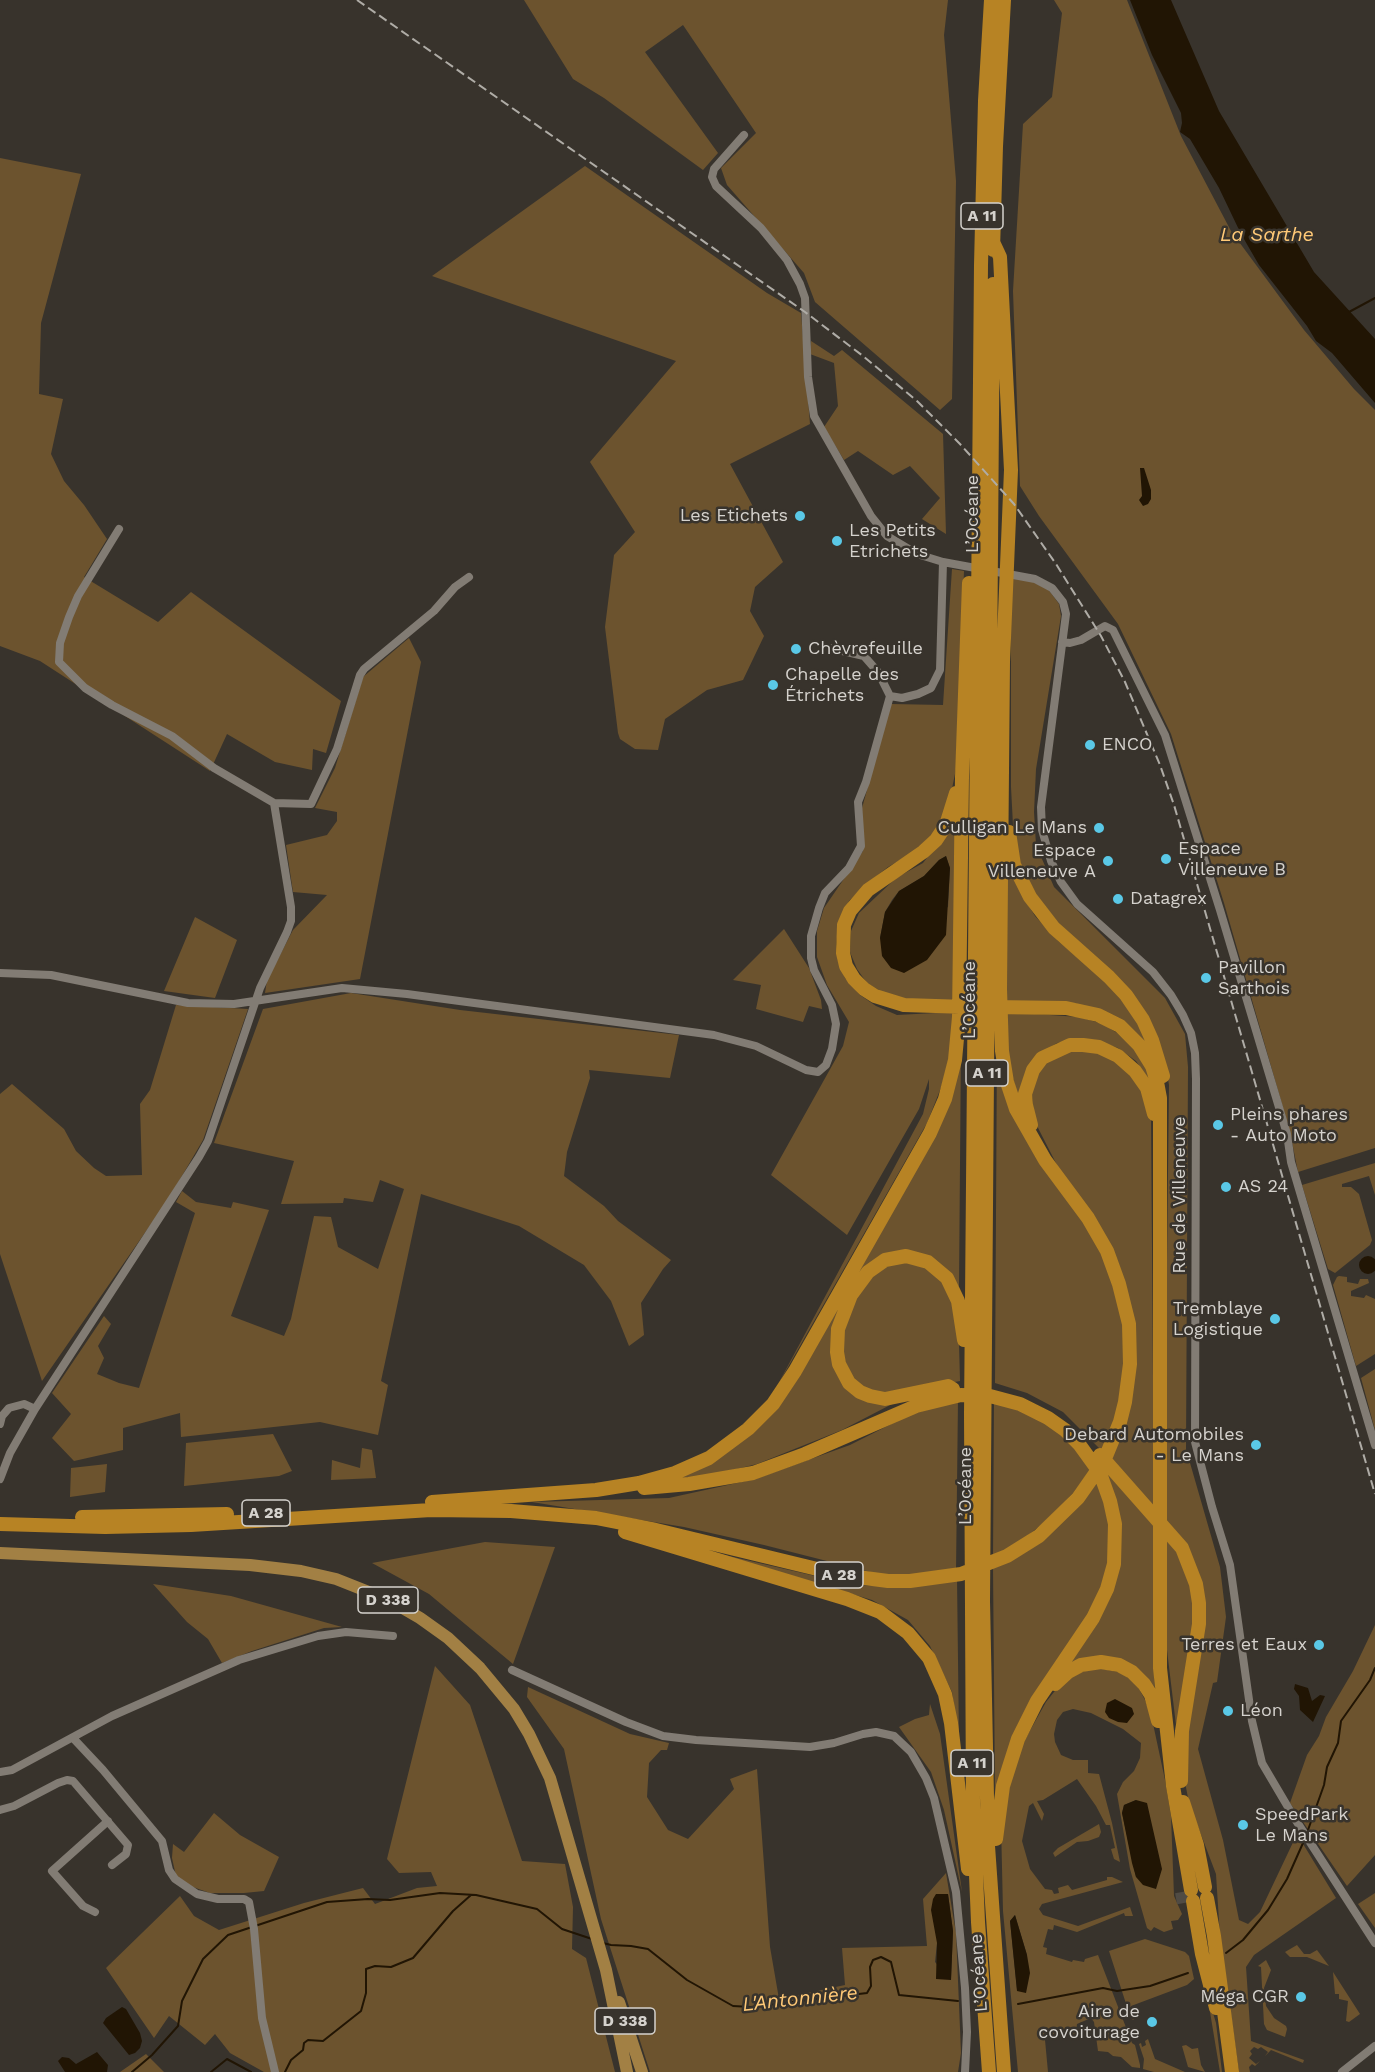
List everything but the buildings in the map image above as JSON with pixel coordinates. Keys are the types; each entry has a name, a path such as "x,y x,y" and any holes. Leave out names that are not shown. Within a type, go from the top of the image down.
{"highway":[{"name":"L’Océane","path":"989,2072 978,1922 972,1738 971,1414 982,209 991,0"},
{"name":"L’Océane","path":"1004,0 993,242 983,1555 986,1776 1004,2072"},
{"path":"993,242 1000,257 1011,470 1003,662 1000,1022 1007,1082 1017,1109 1036,1147 1052,1170"},
{"path":"596,1490 639,1483 687,1469 726,1447 761,1417 795,1371 930,1133 945,1099 958,1040 962,777 971,551 978,535"},
{"path":"1002,737 1006,747 1010,840 1019,878 1030,897 1054,928 1126,995 1147,1030 1161,1067 1166,1109 1161,1221"},
{"path":"962,777 957,786 951,813 936,840 924,852 868,890 850,911 844,925 843,953 846,966 854,978 864,989 875,996 904,1005 1066,1008 1098,1015 1120,1026 1139,1044 1152,1066 1160,1098 1159,1606 1161,1677 1196,1895 1232,2072"},
{"path":"1052,1170 1052,1165 1032,1127 1026,1105 1027,1085 1033,1070 1042,1058 1070,1045 1099,1047 1118,1056 1135,1071 1147,1088 1154,1106 1161,1221"},
{"name":"A 28","path":"0,1524 105,1527 191,1525 431,1510 511,1510 596,1518 652,1529 810,1569 860,1578 909,1581 977,1569 1007,1556 1039,1536 1078,1498 1104,1461 1120,1422 1129,1381 1129,1324 1115,1269 1088,1218 1052,1170"},
{"path":"971,1414 965,1380 962,1321 958,1301 950,1283 939,1270 922,1259 906,1256 885,1260 863,1277 851,1295 838,1329 837,1352 842,1372 853,1387 866,1395 877,1398 948,1390 979,1395 1008,1396 1035,1410 1065,1430 1136,1495 1182,1548 1196,1584 1200,1616 1182,1731 1177,1785"},
{"name":"A 28","path":"0,1516 98,1518 266,1513 672,1486 732,1478 783,1463 948,1390"},
{"path":"992,1903 997,1890 996,1847 999,1803 1010,1760 1025,1724 1043,1692 1093,1618 1110,1581 1116,1548 1115,1524 1100,1463"},
{"path":"511,1510 617,1530 847,1599 880,1612 908,1633 929,1658 945,1694 954,1751 971,1908 978,1922"},
{"path":"1025,1724 1031,1719 1052,1687 1074,1668 1095,1662 1119,1665 1135,1675 1150,1695 1177,1785"},
{"path":"1196,1895 1202,1954 1219,2020 1226,2072"}],"main road":[{"name":"D 338","path":"0,1554 294,1569 336,1579 370,1592 420,1618 448,1638 480,1668 503,1695 529,1734 544,1763 558,1802 635,2072"},
{"name":"D 338","path":"606,1971 620,2004 642,2072"},
{"name":"D 338","path":"614,2000 627,2072"}],"street":[{"name":"Rue de Villeneuve","path":"744,135 714,169 712,177 716,186 761,228 787,260 800,285 805,298 808,377 814,416 871,516 887,536 917,554 948,563 1022,576 1045,583 1063,602 1066,614 1041,807 1042,831 1061,882 1077,904 1153,972 1171,995 1191,1033 1196,1078 1195,1442 1230,1565 1257,1746 1267,1773 1375,1943"},
{"path":"119,529 78,596 60,643 59,662 85,688 112,705 172,736 214,768 274,803 311,804 337,749 360,675 364,669 434,611 455,587 469,578"},
{"path":"890,696 902,698 931,688 940,670 948,563"},
{"path":"1062,642 1070,643 1081,640 1105,626 1113,630 1165,735 1284,1123 1291,1162 1375,1445"},
{"path":"0,973 51,975 188,1003 234,1004 342,988 407,994 714,1035 756,1046 806,1070 818,1072 824,1069 832,1049 836,1024 832,1005 814,970 811,936 825,893 849,868 861,846 858,802 890,696 878,672 864,656 825,646"},
{"path":"0,1479 10,1453 35,1409 199,1157 215,1123 260,988 291,921 291,907 274,803"},
{"path":"0,1424 2,1416 9,1408 24,1404 35,1409"},
{"path":"0,1772 12,1770 112,1716 239,1660 318,1636 346,1632 393,1636"},
{"path":"512,1670 626,1722 663,1736 810,1747 876,1732 894,1736 911,1752 930,1788 956,1892 965,1988 967,2032 965,2072"},
{"path":"74,1738 162,1841 169,1870 175,1879 197,1894 218,1899 244,1899 249,1902 254,1929 262,2018 275,2072"},
{"path":"0,1810 14,1806 67,1780 73,1781 128,1845 126,1854 112,1865"},
{"path":"94,1912 83,1906 52,1870 108,1821"},
{"path":"1342,2072 1375,2046"}],"shaded area":[{"path":"524,0 948,0 944,35 956,181 952,399 940,410 815,302 804,273 727,185 721,168 756,133 683,25 645,52 718,153 703,170 604,98 573,79"},
{"path":"1054,0 1127,0 1181,136 1231,231 1304,330 1375,410 1375,1148 1298,1172 1290,1132 1224,903 1171,734 1118,624 1039,516 1020,486 1013,291 1023,124 1052,97 1062,13"},
{"path":"0,158 81,174 41,323 39,394 63,399 51,454 64,481 107,539 84,577 158,622 191,592 341,701 326,753 313,749 312,770 275,762 227,734 210,771 40,661 0,646"},
{"path":"585,166 767,293 801,313 810,424 730,464 783,562 755,587 750,611 764,636 743,680 707,690 665,719 658,750 635,749 620,739 618,733 605,627 614,555 635,532 590,462 676,361 432,276"},
{"path":"811,341 834,356 842,350 943,434 946,534 922,519 940,498 910,466 893,475 858,451 844,460 824,427 838,406 834,363 810,354"},
{"path":"952,569 964,571 956,769 948,808 936,831 912,853 888,867 865,885 849,901 839,923 836,944 838,961 845,978 860,995 876,1006 897,1015 954,1012 954,1038 942,1085 927,1123 776,1388 923,1114 929,1089 929,1079 919,1109 847,1235 771,1175 843,1046 849,1022 827,985 817,957 817,931 824,908 863,851 862,808 891,704 943,705"},
{"path":"1011,578 1033,582 1048,589 1059,604 1061,616 1036,769 1034,812 1036,845 1054,887 1165,998 1185,1034 1188,1067 1186,1449 1220,1567 1226,1617 1217,1682 1213,1683 1198,1749 1223,1840 1239,1920 1248,1924 1260,1912 1297,1834 1336,1898 1254,1955 1246,1967 1251,2041 1304,2060 1303,2063 1271,2050 1265,2056 1268,2052 1261,2047 1258,2049 1254,2047 1250,2051 1252,2054 1249,2058 1256,2064 1260,2061 1255,2066 1252,2064 1249,2067 1250,2072 1239,2072 1220,1937 1216,1874 1189,1803 1184,1777 1184,1753 1203,1604 1164,1520 1169,1085 1166,1067 1156,1038 1028,884 1016,852 1011,787"},
{"path":"409,638 421,662 360,979 265,993 267,980 293,930 327,895 293,892 286,845 327,835 337,821 337,812 315,808 335,768 363,677"},
{"path":"957,819 956,1002 916,1001 891,997 867,983 857,969 850,952 851,931 859,913 896,878 923,863","holes":["946,856 950,868 948,907 880,938 885,912 899,891 924,876"]},
{"path":"1006,852 1023,897 1035,916 1058,941 1113,987 1138,1019 1154,1061 1126,1024 1075,1003 1006,1003"},
{"path":"195,917 237,940 215,998 164,991"},
{"path":"784,929 809,968 821,1000 822,1009 809,1006 803,1022 756,1009 761,985 733,980"},
{"path":"351,993 460,1010 679,1035 670,1078 589,1070 590,1078 567,1152 564,1176 604,1206 618,1221 671,1260 641,1303 644,1335 629,1346 611,1301 584,1265 519,1226 421,1194 381,1381 388,1385 378,1435 320,1422 181,1437 180,1413 123,1428 123,1450 74,1461 52,1438 71,1414 52,1393 104,1316 111,1324 98,1346 104,1358 97,1374 139,1388 195,1213 176,1202 182,1191 196,1202 231,1208 233,1202 269,1210 231,1316 284,1336 291,1319 314,1216 331,1217 338,1247 378,1269 404,1189 380,1180 373,1202 344,1198 343,1203 281,1204 294,1161 214,1143 263,1009"},
{"path":"176,1005 248,1009 203,1140 169,1198 42,1381 0,1254 0,1094 12,1084 64,1129 76,1151 106,1176 142,1175 140,1104 150,1090"},
{"path":"1006,1012 1079,1017 1103,1024 1134,1049 1147,1069 1152,1084 1136,1061 1118,1048 1096,1040 1079,1039 1057,1043 1039,1054 1023,1114 1007,1057"},
{"path":"961,1041 959,1287 951,1275 901,1250 841,1306 841,1382 894,1403 842,1430 757,1464 664,1483 752,1433 900,1193"},
{"path":"997,1044 1000,1071 1104,1250 1127,1341 1122,1406 1102,1451 1063,1412 1027,1393 995,1383"},
{"path":"1080,1048 1109,1055 1136,1077 1151,1117 1154,1509 1108,1458 1123,1423 1128,1304 1035,1122 1031,1087 1035,1076 1050,1058"},
{"path":"1375,1163 1375,1195 1369,1176 1342,1184 1342,1187 1351,1187 1359,1194 1372,1240 1370,1245 1335,1273 1328,1269 1302,1185"},
{"path":"903,1261 918,1263 938,1275 953,1302 959,1343 960,1381 902,1392 875,1393 857,1385 842,1356 842,1337 847,1318 863,1284 887,1265"},
{"path":"1339,1276 1347,1277 1347,1282 1358,1284 1360,1279 1368,1279 1369,1283 1351,1291 1351,1296 1364,1298 1366,1295 1375,1299 1375,1354 1356,1366 1333,1285"},
{"path":"1375,1369 1375,1430 1361,1378"},
{"path":"958,1399 956,1571 911,1576 878,1574 684,1527 532,1502 669,1498 755,1479 850,1445 907,1416"},
{"path":"994,1400 1053,1425 1092,1467 1073,1493 1041,1525 1007,1552 993,1558"},
{"path":"273,1434 292,1471 279,1476 184,1486 186,1443"},
{"path":"362,1448 372,1450 376,1478 331,1480 332,1460 360,1468"},
{"path":"107,1464 105,1492 70,1497 71,1468"},
{"path":"1104,1465 1154,1520 1155,1693 1124,1664 1059,1675 1117,1571"},
{"path":"1097,1477 1110,1514 1107,1582 995,1794 993,1566 1007,1560"},
{"path":"1165,1533 1180,1552 1196,1594 1189,1668 1176,1725 1167,1650"},
{"path":"485,1542 555,1547 513,1664 429,1594 372,1563"},
{"path":"716,1553 854,1585 890,1586 957,1578 959,1743 952,1692 930,1646 908,1620 872,1600"},
{"path":"153,1584 231,1596 342,1627 324,1628 222,1663 208,1639 187,1622"},
{"path":"1375,1625 1375,1855 1347,1886 1290,1803 1307,1755 1353,1671"},
{"path":"435,1666 470,1705 522,1861 565,1864 573,1907 572,1949 586,1958 615,2072 264,2072 230,2053 215,2034 205,2045 169,2016 154,2038 106,1968 180,1896 194,1916 219,1930 304,1903 363,1888 375,1904 417,1888 437,1886 431,1872 399,1873 387,1859"},
{"path":"1098,1668 1122,1673 1137,1685 1145,1700 1152,1719 1165,1780 1171,1816 1174,1896 1182,1914 1178,1920 1171,1921 1173,1929 1164,1932 1154,1927 1151,1931 1147,1928 1130,1869 1117,1794 1123,1782 1134,1771 1140,1758 1141,1743 1123,1729 1091,1713 1073,1709 1063,1712 1057,1720 1055,1742 1061,1755 1073,1760 1088,1760 1088,1773 1099,1774 1120,1862 1114,1859 1111,1849 1115,1848 1110,1825 1106,1825 1077,1779 1043,1800 1037,1801 1044,1814 1042,1821 1033,1803 1029,1806 1022,1841 1030,1869 1045,1889 1052,1890 1054,1894 1059,1893 1058,1888 1068,1885 1072,1890 1107,1880 1107,1877 1123,1882 1042,1904 1039,1909 1043,1915 1078,1926 1130,1907 1133,1916 1125,1916 1124,1913 1077,1932 1054,1925 1053,1930 1048,1929 1043,1947 1047,1948 1046,1954 1072,1962 1073,1960 1084,1962 1085,1959 1098,1955 1132,2043 1135,2045 1140,2068 1132,2067 1121,2057 1098,2051 1094,2022 1091,2018 1077,2024 1075,2039 1066,2031 1051,2035 1045,2040 1048,2072 1018,2072 1003,1911 1001,1823 1017,1754 1046,1702 1073,1674","holes":["1136,1800 1136,1877 1122,1813 1124,1805","1015,1915 1027,1955 1017,1990 1010,1921"]},
{"path":"528,1687 630,1734 669,1743 667,1750 661,1750 649,1763 647,1797 668,1830 688,1839 734,1789 730,1779 757,1769 770,1947 779,1999 845,1985 842,1948 927,1946 923,1899 946,1873 956,1933 961,2053 958,2072 650,2072 601,1919 564,1749 527,1697","holes":["948,1894 953,1931 951,1980 935,1962"]},
{"path":"930,1704 940,1734 962,1892 944,1810 931,1772 899,1727 929,1715"},
{"path":"214,1813 240,1835 279,1857 264,1891 210,1893 190,1886 176,1876 172,1858 173,1844 184,1852"},
{"path":"1099,1824 1101,1832 1099,1837 1077,1842 1055,1857 1053,1853 1058,1848"},
{"path":"1375,1893 1375,1928 1358,1904"},
{"path":"1145,1939 1185,1952 1189,1956 1194,1979 1187,1985 1131,2006 1133,2013 1137,2012 1138,2015 1133,2020 1109,1951"},
{"path":"1297,1945 1304,1954 1317,1950 1329,1966 1307,1957 1290,1957 1285,1952"},
{"path":"1266,1960 1271,1970 1264,1988 1266,2006 1274,2018 1286,2026 1285,2037 1267,2030 1264,2024 1261,1967 1258,1966"},
{"path":"1333,1972 1360,2014 1349,2022 1346,2021 1348,2001 1339,1999 1339,1994 1335,1994"},
{"path":"1203,1980 1216,2023 1222,2072 1220,2072 1208,2000 1204,1999"},
{"path":"1148,2039 1155,2059 1185,2072 1154,2072 1143,2069 1144,2059 1139,2044 1141,2043 1142,2047 1146,2045 1145,2041"},
{"path":"1186,2045 1192,2049 1198,2048 1201,2065 1205,2072 1188,2067 1182,2046"},
{"path":"146,2054 164,2072 120,2072"}],"water":[{"name":"La Sarthe","path":"1130,0 1171,0 1219,111 1314,272 1375,339 1375,403 1332,353 1316,341 1307,326 1259,265 1219,188 1190,139 1180,132 1181,113 1152,55"},
{"path":"1140,468 1144,468 1151,490 1151,499 1143,506 1139,500 1142,496"},
{"path":"946,856 950,868 946,935 927,960 904,973 891,968 882,956 880,938 885,912 899,891 924,876"},
{"path":"1368,1256 1374,1259 1377,1265 1374,1271 1368,1274 1362,1271 1359,1265 1362,1259"},
{"path":"1295,1684 1308,1688 1312,1701 1320,1695 1325,1696 1313,1722 1300,1710 1299,1696 1294,1689"},
{"path":"1115,1699 1132,1708 1134,1714 1127,1723 1109,1718 1105,1712 1107,1703"},
{"path":"1136,1800 1147,1803 1162,1869 1156,1889 1143,1885 1136,1877 1132,1863 1122,1813 1124,1805"},
{"path":"936,1894 948,1894 953,1931 951,1980 936,1979 937,1943 931,1910"},
{"path":"1015,1915 1030,1973 1026,1993 1017,1991 1010,1921"},
{"path":"122,2007 126,2009 142,2041 140,2048 129,2055 103,2023 106,2018"},
{"path":"97,2052 108,2065 107,2072 65,2072 58,2061 62,2057 69,2058 76,2064"}],"waterway":[{"path":"1349,312 1375,298"},
{"name":"L'Antonnière","path":"1308,1830 1324,1785 1327,1767 1338,1743 1341,1721 1370,1680 1375,1668"},
{"name":"L'Antonnière","path":"1226,1953 1243,1940 1268,1910 1287,1879 1303,1843"},
{"name":"L'Antonnière","path":"132,2072 152,2055 178,2026 182,2001 203,1959 228,1935 327,1902 390,1900 440,1893 476,1895 537,1909 562,1929 592,1939"},
{"name":"L'Antonnière","path":"285,2072 291,2060 303,2050 304,2043 308,2040 323,2041 361,2011 366,1993 366,1969 375,1966 391,1967 413,1958 453,1911 471,1895"},
{"name":"L'Antonnière","path":"603,1943 648,1949 687,1980 733,2006 751,2007 867,1993 871,1986 870,1967 873,1960 881,1957 891,1962 899,1995 958,2001"},
{"name":"L'Antonnière","path":"1018,2004 1103,1988 1117,1991 1150,1986 1188,1973"},
{"name":"L'Antonnière","path":"211,2072 227,2059 251,2072"}],"tunnel":[{"path":"1182,1892 1184,1903"}],"railway":[{"path":"357,0 805,312 863,356 917,401 960,444 1014,504 1056,564 1101,636 1125,682 1174,805 1375,1494"}],"place":[{"name":"Les Etichets","path":"800,516"},
{"name":"Les Petits Etrichets","path":"837,541"},
{"name":"Chèvrefeuille","path":"796,649"},
{"name":"Chapelle des Étrichets","path":"773,685"},
{"name":"ENCO","path":"1090,745"},
{"name":"Culligan Le Mans","path":"1099,828"},
{"name":"Espace Villeneuve B","path":"1166,859"},
{"name":"Espace Villeneuve A","path":"1108,861"},
{"name":"Datagrex","path":"1118,899"},
{"name":"Pavillon Sarthois","path":"1206,978"},
{"name":"Pleins phares - Auto Moto","path":"1218,1125"},
{"name":"AS 24","path":"1226,1187"},
{"name":"Tremblaye Logistique","path":"1275,1319"},
{"name":"Debard Automobiles - Le Mans","path":"1256,1445"},
{"name":"Terres et Eaux","path":"1319,1645"},
{"name":"Léon","path":"1228,1711"},
{"name":"SpeedPark Le Mans","path":"1243,1825"},
{"name":"Méga CGR","path":"1301,1997"},
{"name":"Aire de covoiturage","path":"1152,2022"}]}
